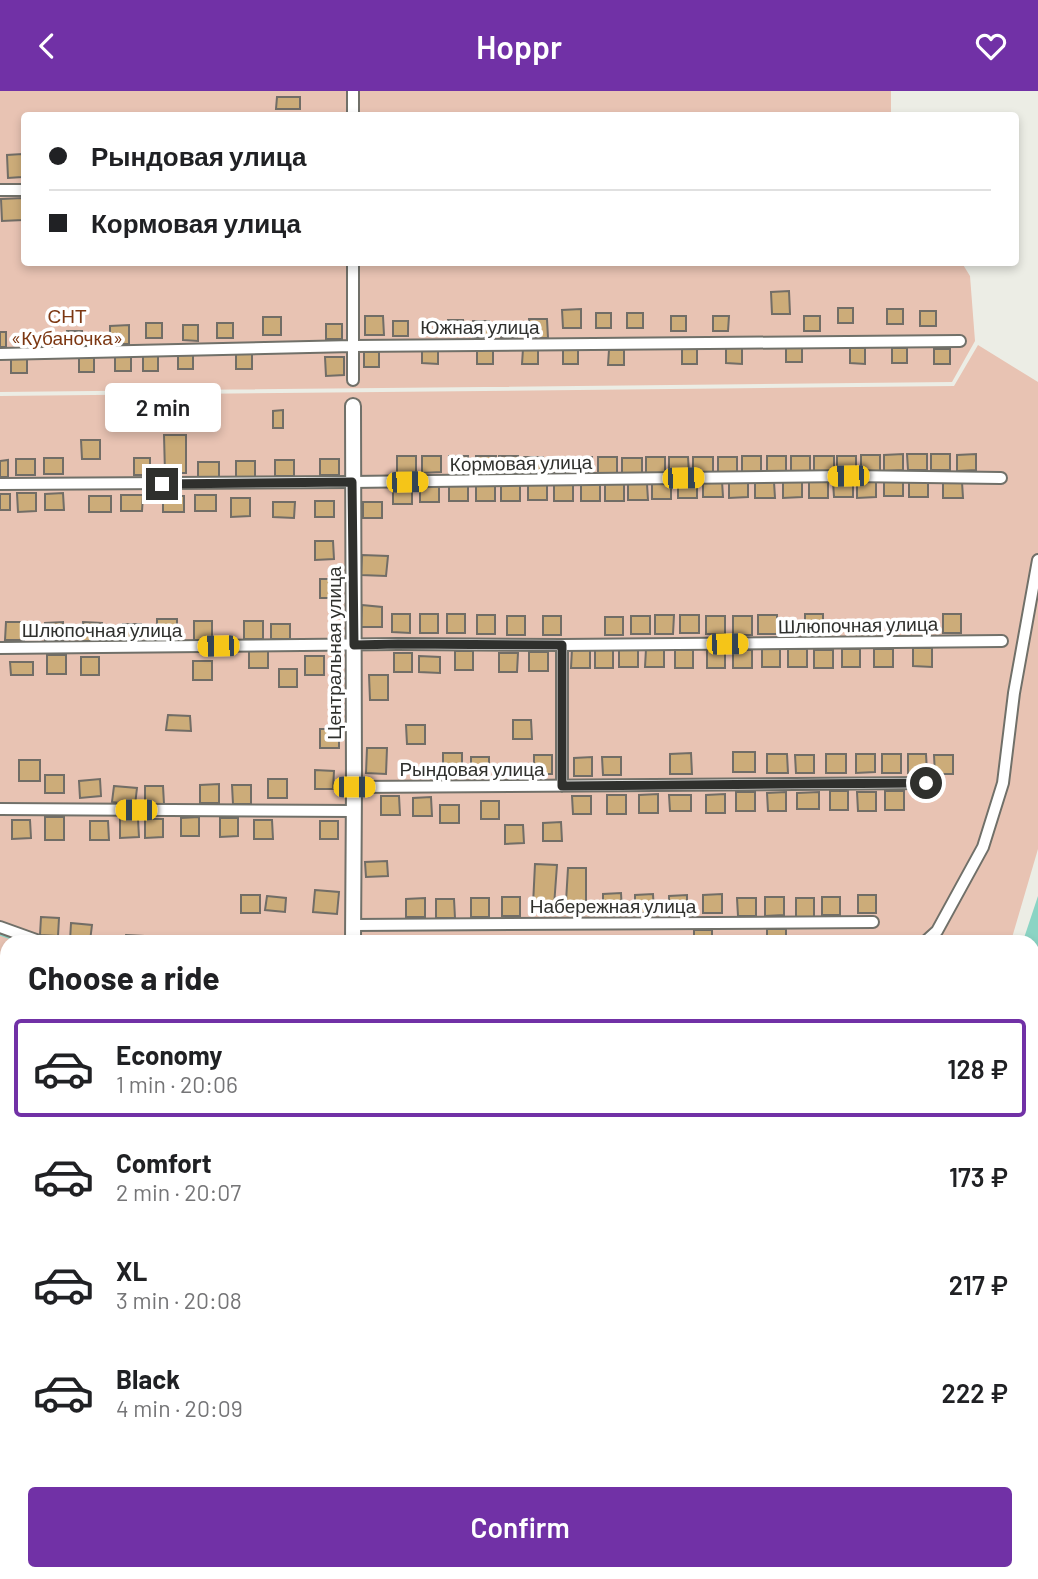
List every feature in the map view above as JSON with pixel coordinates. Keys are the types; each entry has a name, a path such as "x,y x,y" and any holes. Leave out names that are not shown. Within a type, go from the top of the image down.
{"street":[{"path":"352,112 353,91"},
{"path":"0,190 21,190"},
{"path":"353,266 353,380"},
{"name":"Южная улица","path":"0,354 353,346 960,341"},
{"name":"Центральная улица","path":"353,406 353,935"},
{"name":"Кормовая улица","path":"0,484 848,476 1001,478"},
{"path":"933,935 983,847 1003,783 1014,693 1038,559"},
{"name":"Шлюпочная улица","path":"0,648 1002,641"},
{"path":"562,645 562,786"},
{"name":"Рындовая улица","path":"354,787 926,783"},
{"path":"0,809 353,811"},
{"name":"Набережная улица","path":"353,925 873,922"},
{"path":"0,927 22,935"}],"green space":[{"name":"СНТ «Кубаночка»","path":"0,91 891,91 891,112 21,112 21,266 964,266 970,276 975,341 952,382 0,392"},
{"path":"978,345 1038,382 1038,849 1013,935 0,935 0,396 954,386"}],"water":[{"path":"1038,896 1038,935 1025,935"}],"building":[{"path":"277,97 300,97 300,109 276,109"},
{"path":"21,154 21,177 8,178 7,155"},
{"path":"21,198 21,220 2,221 1,199"},
{"path":"789,291 790,314 772,314 771,292"},
{"path":"838,308 853,308 853,323 838,323"},
{"path":"581,309 581,328 563,328 562,310"},
{"path":"887,309 903,309 903,324 887,324"},
{"path":"920,311 936,311 936,326 920,326"},
{"path":"596,313 611,313 611,328 596,328"},
{"path":"627,313 643,313 643,328 627,328"},
{"path":"365,316 383,316 384,335 365,335"},
{"path":"671,316 686,316 686,331 671,331"},
{"path":"713,316 729,316 728,331 713,331"},
{"path":"804,316 820,316 820,331 804,331"},
{"path":"263,317 281,317 281,335 263,335"},
{"path":"529,319 547,319 548,338 529,338"},
{"path":"448,320 463,320 463,335 448,335"},
{"path":"393,321 408,321 408,336 393,336"},
{"path":"473,321 489,321 489,337 473,337"},
{"path":"501,322 517,323 517,338 501,337"},
{"path":"146,323 162,323 162,338 146,338"},
{"path":"217,323 233,323 233,338 217,338"},
{"path":"326,324 342,324 342,339 326,339"},
{"path":"129,325 129,344 110,344 110,326"},
{"path":"183,325 198,325 198,341 183,340"},
{"path":"67,331 82,331 82,346 67,346"},
{"path":"0,332 6,332 6,347 0,347"},
{"path":"26,334 41,334 41,349 26,349"},
{"path":"786,347 802,347 802,362 786,362"},
{"path":"422,348 438,348 438,364 422,363"},
{"path":"726,348 742,348 742,364 726,363"},
{"path":"850,348 865,348 865,364 850,363"},
{"path":"892,348 907,348 907,363 892,363"},
{"path":"477,349 493,349 493,364 477,364"},
{"path":"523,349 538,349 538,364 522,364"},
{"path":"563,349 578,349 578,364 563,364"},
{"path":"682,349 697,349 697,364 682,364"},
{"path":"934,349 950,349 950,364 934,364"},
{"path":"609,350 624,350 624,365 608,365"},
{"path":"364,352 379,352 379,367 364,367"},
{"path":"178,354 193,354 193,369 178,369"},
{"path":"236,354 252,354 252,369 236,369"},
{"path":"115,356 131,356 131,371 115,371"},
{"path":"143,356 158,356 158,371 143,371"},
{"path":"79,357 94,357 94,372 79,372"},
{"path":"325,357 344,357 344,375 326,376"},
{"path":"11,358 27,358 27,373 11,373"},
{"path":"283,410 283,428 273,428 273,411"},
{"path":"164,435 186,435 186,473 165,473"},
{"path":"81,440 100,440 100,459 82,459"},
{"path":"903,454 903,470 884,471 884,455"},
{"path":"907,454 927,454 927,470 908,470"},
{"path":"931,454 950,454 950,470 931,470"},
{"path":"976,454 976,470 957,471 957,455"},
{"path":"861,455 880,455 880,472 861,472"},
{"path":"397,456 416,456 416,472 397,473"},
{"path":"422,456 441,456 441,472 422,473"},
{"path":"449,456 468,456 468,472 449,472"},
{"path":"476,456 496,456 496,472 476,472"},
{"path":"499,456 518,456 518,472 499,473"},
{"path":"742,456 761,456 761,472 742,472"},
{"path":"767,456 786,456 786,472 767,472"},
{"path":"791,456 810,456 810,472 791,472"},
{"path":"814,456 834,456 834,472 814,472"},
{"path":"837,456 856,456 856,472 837,472"},
{"path":"524,457 543,457 544,473 524,473"},
{"path":"549,457 568,457 568,473 549,473"},
{"path":"573,457 592,457 592,473 573,473"},
{"path":"598,457 617,457 617,473 598,473"},
{"path":"646,457 665,457 665,473 646,473"},
{"path":"669,457 688,457 689,473 669,473"},
{"path":"693,457 713,457 713,473 693,473"},
{"path":"718,457 737,457 737,473 718,473"},
{"path":"44,458 63,458 63,474 44,474"},
{"path":"134,458 150,458 150,475 134,475"},
{"path":"622,458 642,458 642,474 622,474"},
{"path":"16,459 35,459 35,475 16,475"},
{"path":"320,459 339,459 339,475 320,475"},
{"path":"8,460 8,477 0,477 0,461"},
{"path":"275,460 294,460 294,476 275,476"},
{"path":"236,461 255,461 255,477 236,477"},
{"path":"198,462 219,462 219,478 198,478"},
{"path":"884,480 903,480 903,496 884,496"},
{"path":"703,481 722,481 723,497 703,497"},
{"path":"833,481 853,481 853,497 834,497"},
{"path":"909,481 928,481 928,497 909,497"},
{"path":"678,482 697,482 697,498 678,498"},
{"path":"729,482 748,482 748,497 729,498"},
{"path":"755,482 774,482 775,498 755,498"},
{"path":"783,482 802,482 802,497 783,498"},
{"path":"809,482 828,482 828,498 809,498"},
{"path":"857,482 876,482 876,497 857,498"},
{"path":"943,482 962,482 963,498 943,498"},
{"path":"652,483 671,483 671,499 652,499"},
{"path":"476,484 495,484 495,501 476,501"},
{"path":"501,484 520,484 520,501 501,501"},
{"path":"528,484 547,484 547,500 528,500"},
{"path":"554,484 573,484 573,501 554,501"},
{"path":"581,484 600,484 600,501 581,501"},
{"path":"605,484 624,484 624,501 605,501"},
{"path":"628,484 647,484 648,500 628,500"},
{"path":"449,485 468,485 468,501 449,501"},
{"path":"420,486 439,486 439,502 420,502"},
{"path":"393,488 412,488 412,504 393,504"},
{"path":"17,493 36,493 36,511 18,512"},
{"path":"63,493 64,510 45,510 45,494"},
{"path":"0,494 10,494 10,510 0,510"},
{"path":"121,495 143,495 142,511 121,511"},
{"path":"195,495 216,495 216,511 195,511"},
{"path":"89,496 111,496 111,512 89,512"},
{"path":"163,496 184,496 184,512 163,512"},
{"path":"231,498 250,498 250,516 231,517"},
{"path":"315,501 334,501 334,517 315,517"},
{"path":"273,502 295,502 294,518 273,517"},
{"path":"363,502 382,502 382,518 363,518"},
{"path":"315,541 333,541 334,559 315,560"},
{"path":"362,555 388,556 386,576 361,575"},
{"path":"320,579 339,579 339,598 320,598"},
{"path":"362,605 382,607 382,627 361,627"},
{"path":"392,614 410,614 410,633 392,632"},
{"path":"420,614 438,614 438,633 420,633"},
{"path":"447,614 465,614 465,633 447,633"},
{"path":"805,614 823,614 823,633 805,632"},
{"path":"943,614 961,614 961,633 943,633"},
{"path":"477,615 495,615 495,634 477,634"},
{"path":"655,615 674,615 673,634 655,634"},
{"path":"680,615 699,615 699,633 680,633"},
{"path":"758,615 777,615 777,634 758,634"},
{"path":"507,616 525,616 525,635 507,635"},
{"path":"543,616 561,616 561,635 543,635"},
{"path":"631,616 650,616 650,634 631,634"},
{"path":"706,616 725,616 725,634 706,634"},
{"path":"733,616 752,616 752,635 733,635"},
{"path":"605,617 623,617 623,635 605,635"},
{"path":"157,619 177,619 177,635 157,635"},
{"path":"194,621 212,621 212,640 194,640"},
{"path":"244,621 263,621 263,639 244,639"},
{"path":"6,622 24,622 24,640 5,640"},
{"path":"63,622 63,641 45,641 45,623"},
{"path":"83,622 102,623 101,641 83,641"},
{"path":"123,624 141,624 141,642 123,642"},
{"path":"271,624 290,624 290,639 271,639"},
{"path":"762,648 780,648 780,667 762,667"},
{"path":"913,648 932,648 932,667 913,666"},
{"path":"572,649 590,649 590,668 571,668"},
{"path":"595,649 613,649 613,668 595,668"},
{"path":"619,649 638,649 638,667 619,667"},
{"path":"646,649 664,649 664,667 645,667"},
{"path":"788,649 807,649 807,667 788,667"},
{"path":"842,649 860,649 860,667 842,667"},
{"path":"874,649 893,649 893,667 874,667"},
{"path":"249,650 268,650 268,668 249,668"},
{"path":"675,650 693,650 693,668 675,668"},
{"path":"707,650 725,650 725,668 707,668"},
{"path":"733,650 752,650 752,668 733,668"},
{"path":"814,650 833,650 833,668 814,668"},
{"path":"455,651 473,651 473,670 455,670"},
{"path":"529,652 548,652 548,671 529,671"},
{"path":"394,653 412,653 412,672 394,672"},
{"path":"499,653 518,653 517,672 499,672"},
{"path":"47,655 66,655 66,674 47,674"},
{"path":"305,656 324,656 324,675 305,675"},
{"path":"419,656 440,657 440,673 419,672"},
{"path":"81,657 99,657 99,675 81,675"},
{"path":"193,661 212,661 212,680 193,680"},
{"path":"10,662 33,662 33,675 11,675"},
{"path":"279,669 297,669 297,687 279,687"},
{"path":"369,675 388,675 388,700 370,700"},
{"path":"168,715 190,716 191,731 166,730"},
{"path":"513,720 531,720 532,739 513,739"},
{"path":"406,725 425,725 425,744 407,744"},
{"path":"320,729 339,729 339,748 320,748"},
{"path":"367,748 387,748 386,774 366,773"},
{"path":"733,752 755,752 755,772 733,772"},
{"path":"443,753 462,753 462,771 443,772"},
{"path":"691,753 692,774 670,774 670,754"},
{"path":"767,754 787,754 788,773 767,773"},
{"path":"826,754 846,754 846,773 826,773"},
{"path":"856,754 875,754 875,772 856,773"},
{"path":"882,754 901,754 901,773 882,773"},
{"path":"908,754 926,754 927,772 908,773"},
{"path":"534,755 552,755 552,774 534,774"},
{"path":"795,755 814,755 814,773 796,773"},
{"path":"934,755 953,755 953,774 935,774"},
{"path":"471,757 489,757 489,776 471,776"},
{"path":"592,757 592,776 574,776 574,758"},
{"path":"602,757 621,757 621,775 603,775"},
{"path":"19,760 40,760 40,781 19,781"},
{"path":"315,770 334,771 333,789 315,789"},
{"path":"45,775 64,775 64,793 45,793"},
{"path":"100,779 101,796 80,798 79,781"},
{"path":"268,779 287,779 287,798 268,798"},
{"path":"219,784 219,803 200,803 200,785"},
{"path":"232,785 251,785 251,804 233,804"},
{"path":"114,786 137,788 135,805 112,802"},
{"path":"145,786 163,786 164,804 145,804"},
{"path":"830,791 848,791 848,810 830,810"},
{"path":"885,791 904,791 904,810 885,810"},
{"path":"736,792 755,792 755,811 736,811"},
{"path":"786,792 786,811 768,811 767,793"},
{"path":"819,792 819,809 797,809 797,793"},
{"path":"857,792 876,792 876,811 858,811"},
{"path":"658,794 658,813 639,813 639,795"},
{"path":"725,794 725,813 706,813 706,795"},
{"path":"607,795 626,795 626,814 607,814"},
{"path":"669,795 691,795 691,811 670,811"},
{"path":"381,796 399,796 400,815 381,815"},
{"path":"572,796 591,796 591,814 573,814"},
{"path":"431,797 432,816 413,816 413,798"},
{"path":"481,801 499,801 499,819 481,819"},
{"path":"440,805 459,805 459,823 440,823"},
{"path":"45,817 64,817 64,840 45,840"},
{"path":"199,817 199,836 181,836 181,818"},
{"path":"220,818 238,818 238,836 220,837"},
{"path":"120,819 138,819 139,837 120,838"},
{"path":"145,819 163,819 163,837 145,838"},
{"path":"12,820 30,820 31,838 12,839"},
{"path":"254,820 272,820 273,839 254,839"},
{"path":"90,821 108,821 109,840 90,840"},
{"path":"320,821 338,821 338,839 320,839"},
{"path":"561,822 562,841 543,841 543,823"},
{"path":"505,825 523,825 524,843 505,844"},
{"path":"387,861 388,876 366,877 365,862"},
{"path":"535,864 557,865 554,906 533,905"},
{"path":"568,868 586,868 586,902 566,902"},
{"path":"315,890 339,892 337,914 313,912"},
{"path":"621,893 622,912 603,912 603,894"},
{"path":"653,894 654,913 635,913 635,895"},
{"path":"722,894 722,913 703,913 703,895"},
{"path":"241,895 260,895 260,913 241,913"},
{"path":"687,895 687,914 669,914 669,896"},
{"path":"858,895 876,895 876,913 858,913"},
{"path":"267,896 286,898 285,912 265,910"},
{"path":"502,897 520,897 520,916 502,916"},
{"path":"765,897 784,897 784,915 765,916"},
{"path":"822,897 840,897 840,915 822,915"},
{"path":"425,898 425,917 406,917 406,899"},
{"path":"471,898 489,898 489,917 471,917"},
{"path":"737,898 756,898 756,916 738,916"},
{"path":"796,898 814,898 814,917 796,917"},
{"path":"436,899 454,899 455,918 436,918"},
{"path":"41,917 59,918 58,935 40,935"},
{"path":"71,923 92,925 91,935 70,935"},
{"path":"767,929 786,929 786,935 767,935"},
{"path":"694,930 712,930 712,935 694,935"}],"route":[{"path":"162,484 352,482 354,645 562,645 562,786 926,783"}]}
